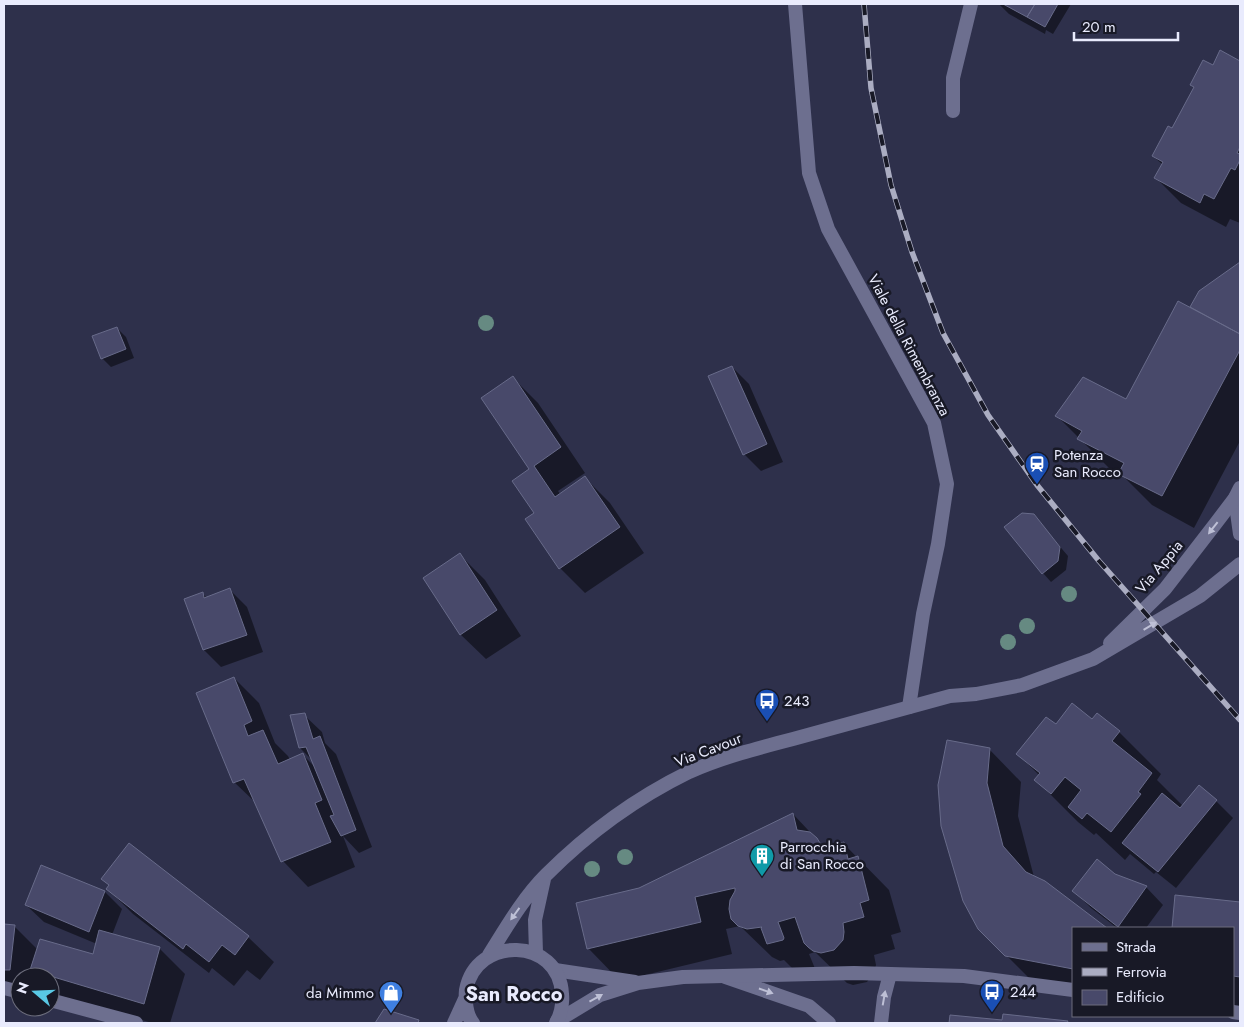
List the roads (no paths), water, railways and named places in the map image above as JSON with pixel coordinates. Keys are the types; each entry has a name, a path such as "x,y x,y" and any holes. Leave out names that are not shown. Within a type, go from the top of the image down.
{"street":[{"name":"Viale della Rimembranza","path":"795,4 809,173 828,229 934,423 947,484 938,544 921,623 909,707"},
{"path":"953,111 953,78 971,4"},
{"name":"Via Appia","path":"1093,659 1165,589 1238,493"},
{"path":"1238,493 1240,534"},
{"name":"Via Appia","path":"909,707 950,696 976,694 1022,685 1093,659 1200,596 1240,564"},
{"name":"Via Cavour","path":"454,1023 465,999 468,982 476,967 489,955 513,916 544,876 594,832 623,810 651,792 691,772 730,756 909,707"},
{"path":"536,953 535,920 544,876"},
{"path":"489,955 512,948 536,953 547,960 555,970 562,986 563,1004 556,1022"},
{"path":"555,970 638,982"},
{"path":"556,1022 600,995 638,982 683,977 890,974 964,976 1072,990"},
{"path":"881,1023 884,996 890,974"},
{"path":"720,975 809,1006 829,1023"},
{"path":"465,999 470,1020 473,1023"},
{"path":"60,1003 136,1023"}],"railway":[{"path":"864,4 871,88 891,185 912,252 943,333 988,415 1037,485 1099,561 1240,720"}],"place":[{"name":"Potenza San Rocco","path":"1037,485"},
{"name":"243","path":"767,722"},
{"name":"Parrocchia di San Rocco","path":"762,877"},
{"name":"244","path":"992,1013"},
{"name":"da Mimmo","path":"391,1014"}],"district":[{"name":"San Rocco","path":"514,994"}]}
